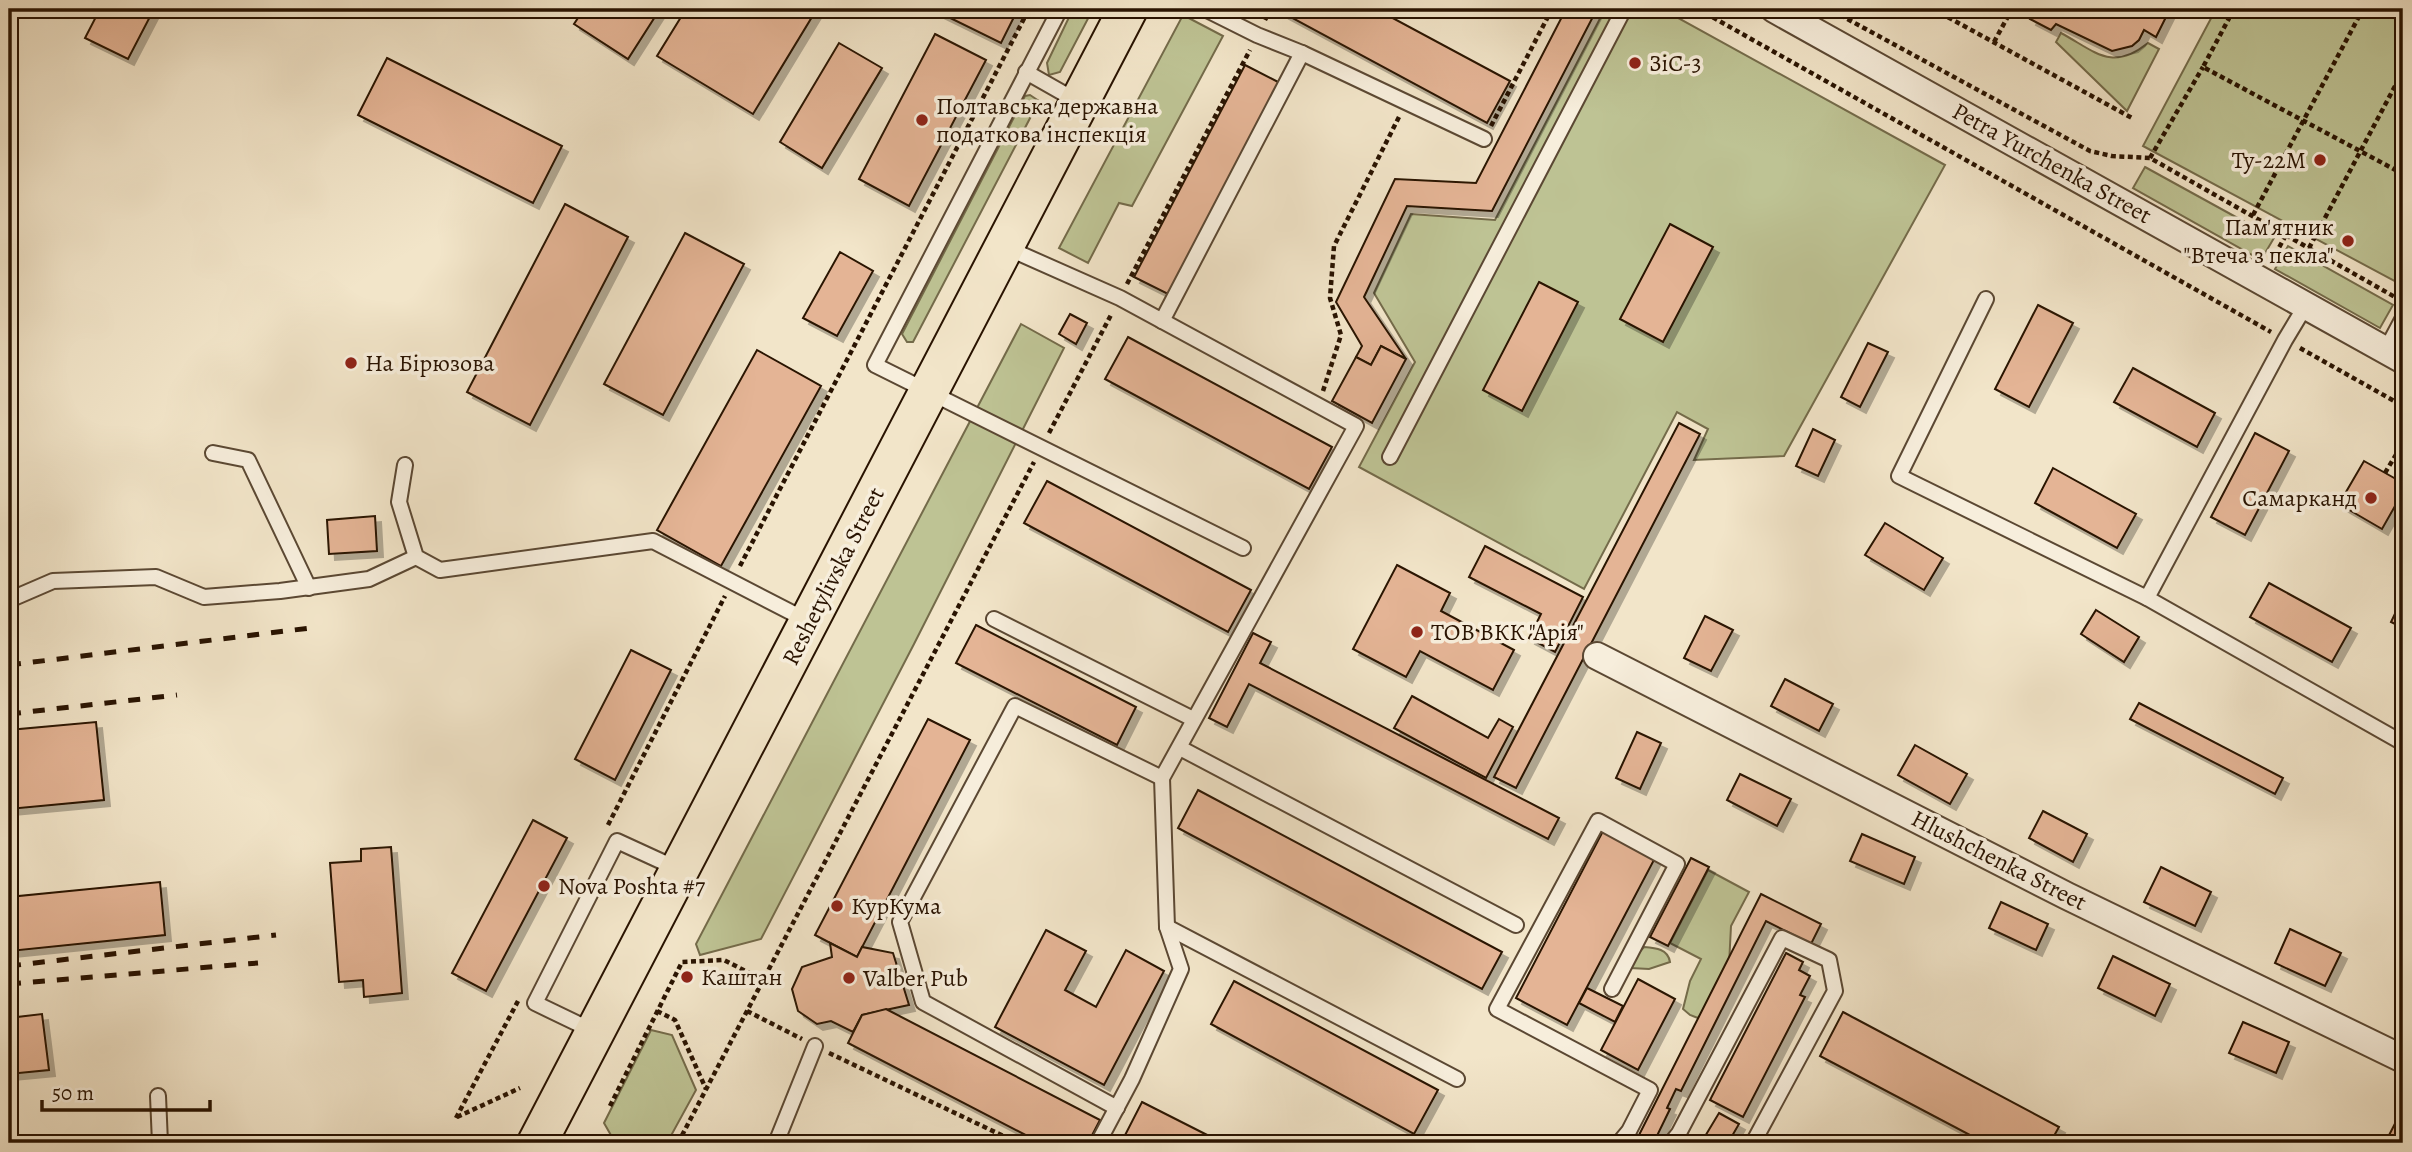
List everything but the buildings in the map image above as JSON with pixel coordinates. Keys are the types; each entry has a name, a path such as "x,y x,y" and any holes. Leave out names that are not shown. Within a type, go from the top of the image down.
{"main road":[{"name":"Reshetylivska Street","path":"537,1143 1128,9"}],"street":[{"name":"Petra Yurchenka Street","path":"1774,9 2395,355"},
{"name":"Hlushchenka Street","path":"1597,656 2067,896 2403,1059"}],"lane":[{"path":"1060,9 875,365 1243,548"},
{"path":"1205,9 1484,139"},
{"path":"1390,457 1624,9"},
{"path":"1162,321 1302,53"},
{"path":"1026,72 1078,102"},
{"path":"1004,246 1120,298 1356,426 1162,778 1167,927 1181,969 1098,1143"},
{"path":"1986,299 1899,476 2147,598 2403,743"},
{"path":"2147,598 2306,305"},
{"path":"2395,355 2403,318"},
{"path":"213,453 248,460 309,588"},
{"path":"405,466 399,502 416,558 439,570 653,541 809,621"},
{"path":"9,600 52,581 65,580 156,577 204,597 309,588 369,579 416,558"},
{"path":"994,619 1194,719"},
{"path":"1117,1108 923,1002 900,922 1015,706 1162,778"},
{"path":"1180,748 1516,925"},
{"path":"1612,989 1677,864 1598,821 1497,1009 1650,1090 1629,1131 1619,1143"},
{"path":"595,1032 535,1003 617,841 680,870"},
{"path":"1167,927 1457,1079"},
{"path":"1671,1143 1679,1133 1782,937 1829,960 1835,991 1753,1143"},
{"path":"776,1143 815,1046"},
{"path":"158,1096 160,1143"}],"path":[{"path":"603,835 1030,9"},
{"path":"678,1143 1271,9"},
{"path":"1484,139 1552,9"},
{"path":"1698,9 2403,406"},
{"path":"1933,9 2132,118"},
{"path":"1994,42 2012,9"},
{"path":"2150,158 2234,9"},
{"path":"2253,215 2363,9"},
{"path":"1839,15 2090,151 2112,156 2150,158 2403,302"},
{"path":"2203,67 2403,174"},
{"path":"2309,248 2403,71"},
{"path":"1319,405 1340,335 1330,298 1334,246 1406,102"},
{"path":"2261,280 2286,235"},
{"path":"2385,473 2403,443"},
{"path":"610,1106 682,962 724,960 763,980"},
{"path":"520,995 456,1118 520,1088"},
{"path":"657,1011 675,1020 706,1090"},
{"path":"747,1011 912,1095 1018,1143"}],"green space":[{"path":"1073,9 1093,9 1060,72 1049,75 1047,63"},
{"path":"1605,9 1662,9 1945,165 1784,456 1694,460 1708,429 1677,412 1584,589 1359,467 1415,362 1374,293 1411,214 1495,220"},
{"path":"2216,9 2403,9 2403,278 2400,284 2143,146"},
{"path":"1183,15 1223,36 1132,206 1119,203 1088,263 1059,248"},
{"path":"2061,33 2094,52 2114,58 2135,52 2148,43 2159,49 2127,111 2056,42"},
{"path":"1030,95 1039,101 913,342 907,342 902,334 1025,96"},
{"path":"2145,167 2274,238 2261,260 2133,188"},
{"path":"2288,246 2393,305 2380,328 2275,269"},
{"path":"1021,324 1064,348 914,644 761,939 700,955 696,944"},
{"path":"1708,870 1749,892 1731,926 1729,965 1708,1007 1698,1018 1683,1009 1690,981 1701,959 1670,943"},
{"path":"1644,947 1664,952 1670,962 1649,969 1631,968 1635,957"},
{"path":"651,1030 672,1035 696,1090 667,1143 612,1137 604,1123"}],"railway":[{"path":"9,665 310,628"},
{"path":"9,714 177,695"},
{"path":"9,966 276,935"},
{"path":"9,984 258,963"}],"place":[{"name":"ЗіС-3","path":"1635,63"},
{"name":"Полтавська державна податкова інспекція","path":"922,120"},
{"name":"Ту-22М","path":"2320,160"},
{"name":"Пам'ятник \"Втеча з пекла\"","path":"2348,241"},
{"name":"На Бірюзова","path":"351,363"},
{"name":"Самарканд","path":"2371,498"},
{"name":"ТОВ ВКК \"Арія\"","path":"1417,632"},
{"name":"Nova Poshta #7","path":"544,886"},
{"name":"КурКума","path":"837,906"},
{"name":"Каштан","path":"687,977"},
{"name":"Valber Pub","path":"849,978"}]}
